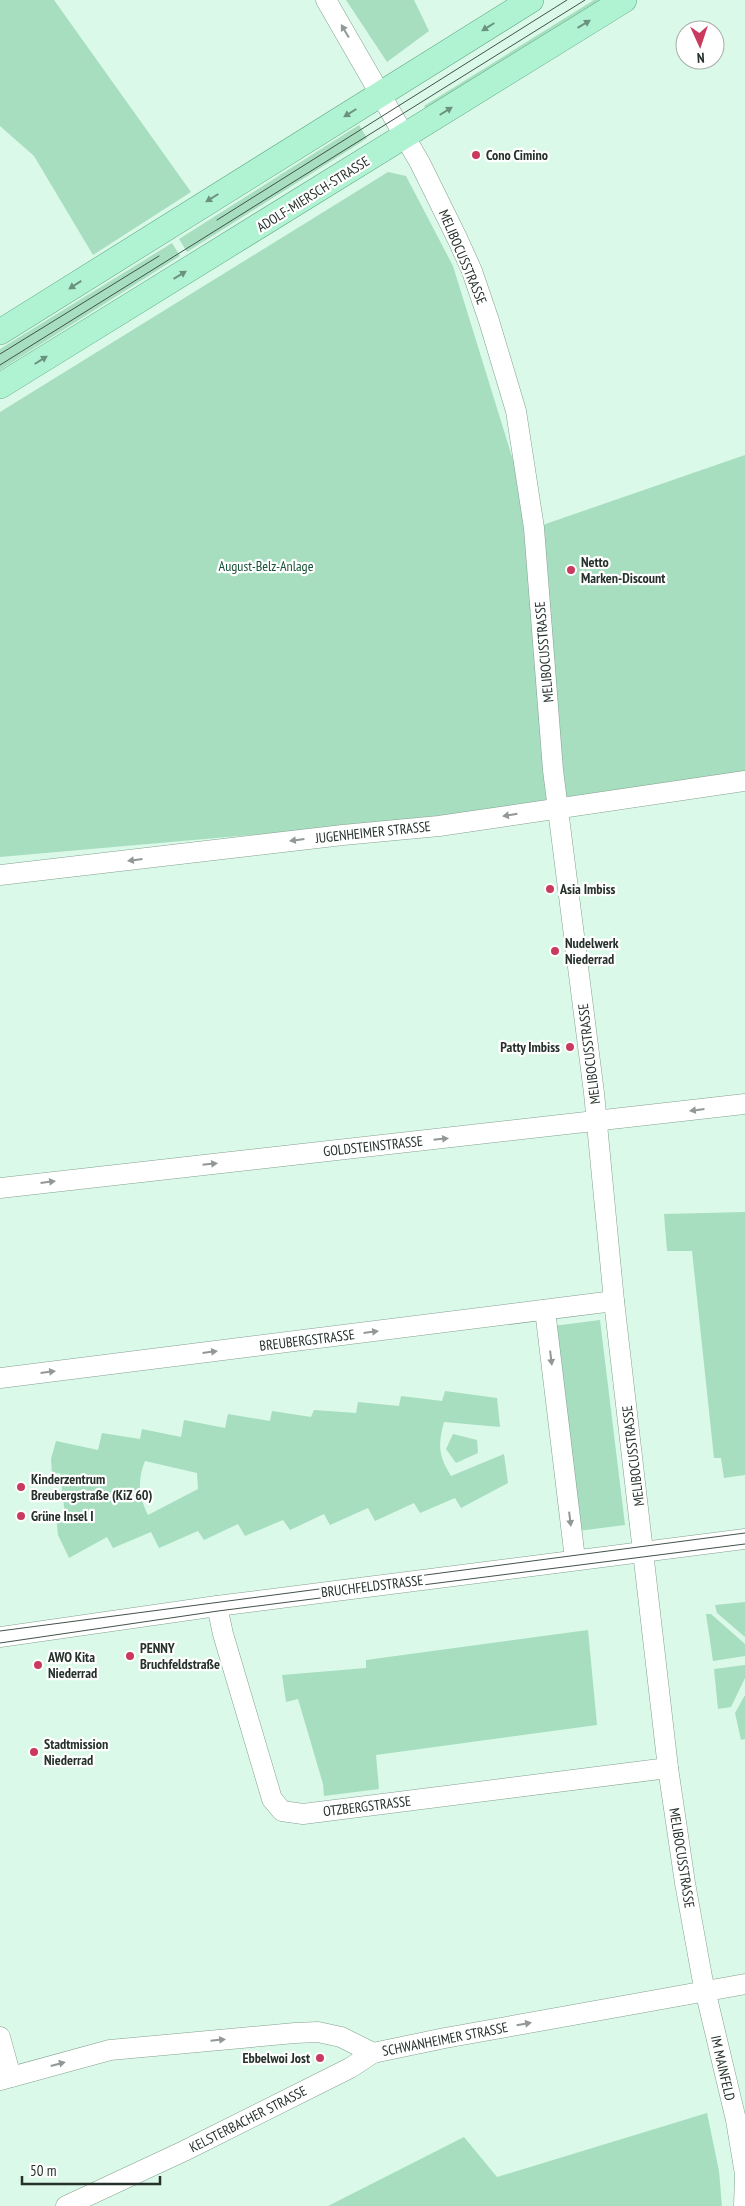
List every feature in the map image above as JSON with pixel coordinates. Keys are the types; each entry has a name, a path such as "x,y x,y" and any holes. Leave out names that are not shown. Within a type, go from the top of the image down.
{"main road":[{"path":"0,332 531,0"},
{"name":"ADOLF-MIERSCH-STRASSE","path":"0,386 624,0"}],"street":[{"name":"MELIBOCUSSTRASSE","path":"326,0 405,137 442,207 472,271 516,411 534,528 558,808 594,1093 614,1301 668,1768 684,1883 705,1990"},
{"name":"JUGENHEIMER STRASSE","path":"0,875 343,834 440,826 745,781"},
{"name":"GOLDSTEINSTRASSE","path":"0,1188 745,1104"},
{"name":"BREUBERGSTRASSE","path":"0,1378 614,1301"},
{"path":"545,1310 575,1559"},
{"name":"BRUCHFELDSTRASSE","path":"0,1637 217,1606 575,1559 745,1539"},
{"name":"OTZBERGSTRASSE","path":"217,1606 223,1634 272,1799 282,1811 303,1814 668,1768"},
{"name":"SCHWANHEIMER STRASSE","path":"5,2078 110,2050 295,2032 318,2032 341,2037 374,2053 745,1984"},
{"name":"IM MAINFELD","path":"705,1990 737,2129 745,2174 744,2206"},
{"path":"0,2037 5,2078"},
{"path":"341,2037 350,2068"},
{"name":"KELSTERBACHER STRASSE","path":"66,2206 184,2151 350,2068 374,2053"}],"green space":[{"path":"0,0 54,0 191,192 93,255 34,156 0,126"},
{"path":"346,0 414,0 429,31 387,62"},
{"path":"594,0 600,0 426,109 424,106"},
{"path":"359,125 367,138 187,252 179,239"},
{"name":"August-Belz-Anlage","path":"388,172 406,176 453,266 534,528 745,455 745,781 558,808 0,857 0,412"},
{"path":"172,243 180,256 0,370 0,349"},
{"path":"745,1212 745,1475 724,1478 721,1458 714,1458 692,1251 667,1251 664,1214"},
{"path":"600,1320 625,1525 578,1531 553,1326"},
{"path":"445,1391 497,1398 500,1427 444,1422 440,1450 451,1476 504,1454 508,1483 461,1508 455,1498 420,1513 414,1503 375,1521 368,1508 330,1525 324,1514 290,1530 283,1520 245,1536 238,1524 204,1540 198,1531 159,1548 151,1532 113,1548 107,1537 69,1558 58,1535 56,1516 65,1515 60,1473 52,1474 51,1459 56,1441 98,1450 102,1433 140,1439 142,1429 181,1437 184,1420 225,1428 228,1414 270,1421 272,1411 311,1417 314,1410 356,1413 358,1402 399,1406 401,1396 442,1401","holes":["145,1461 197,1473 198,1489 148,1515 140,1488 142,1468"]},
{"path":"453,1434 477,1440 478,1453 456,1463 446,1449"},
{"path":"745,1602 745,1637 717,1613 715,1605"},
{"path":"706,1614 711,1614 745,1644 745,1656 713,1661"},
{"path":"588,1630 597,1725 376,1755 379,1789 324,1796 323,1784 298,1699 286,1702 282,1675 366,1668 366,1660"},
{"path":"745,1665 745,1678 731,1707 718,1709 714,1669"},
{"path":"745,1695 745,1739 741,1740 735,1713"},
{"path":"707,2113 719,2171 722,2206 328,2206 464,2137 497,2177"}],"tram line":[{"path":"217,220 567,0"},
{"path":"0,365 585,0"},
{"path":"0,354 159,256"},
{"path":"0,1631 745,1533"},
{"path":"0,1643 218,1611 745,1544"}],"place":[{"name":"Cono Cimino","path":"476,155"},
{"name":"Netto Marken-Discount","path":"571,570"},
{"name":"Asia Imbiss","path":"550,889"},
{"name":"Nudelwerk Niederrad","path":"555,951"},
{"name":"Patty Imbiss","path":"570,1047"},
{"name":"Kinderzentrum Breubergstraße (KiZ 60)","path":"21,1487"},
{"name":"Grüne Insel I","path":"21,1516"},
{"name":"PENNY Bruchfeldstraße","path":"130,1656"},
{"name":"AWO Kita Niederrad","path":"38,1665"},
{"name":"Stadtmission Niederrad","path":"34,1752"},
{"name":"Ebbelwoi Jost","path":"320,2058"}]}
